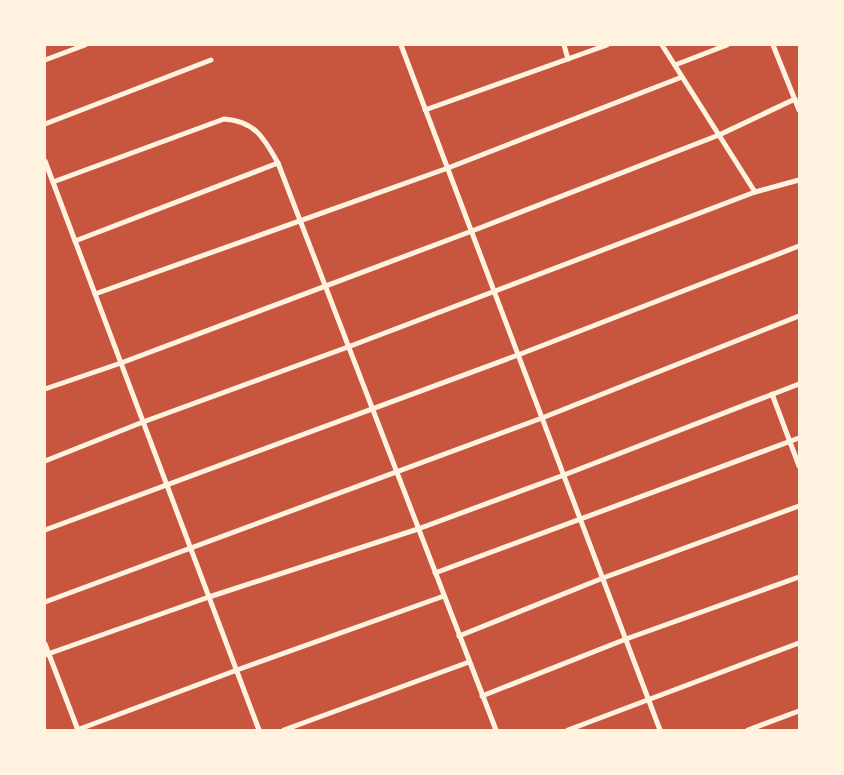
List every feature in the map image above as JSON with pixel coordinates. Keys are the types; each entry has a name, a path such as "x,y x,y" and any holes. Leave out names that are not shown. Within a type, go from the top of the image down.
{"street":[{"path":"45,60 85,45"},
{"path":"401,45 660,730"},
{"path":"564,45 568,59"},
{"path":"425,110 607,45"},
{"path":"662,45 755,192"},
{"path":"675,65 727,45"},
{"path":"773,45 799,110"},
{"path":"45,124 211,60"},
{"path":"95,294 448,168 682,78"},
{"path":"45,389 326,288 719,136 795,99"},
{"path":"53,182 224,119 243,122 266,140 278,163 495,729 487,730"},
{"path":"45,161 259,730"},
{"path":"75,241 278,163"},
{"path":"45,461 143,422 348,347 755,192 799,180"},
{"path":"45,530 518,355 799,246"},
{"path":"45,602 542,418 799,316"},
{"path":"47,654 209,597 418,528 564,475 799,384"},
{"path":"772,394 799,466"},
{"path":"435,573 799,438"},
{"path":"459,636 603,578 799,506"},
{"path":"482,696 626,640 799,577"},
{"path":"45,644 47,654 78,730 237,670 444,596"},
{"path":"568,730 799,643"},
{"path":"284,730 469,662"},
{"path":"748,730 799,711"}]}
